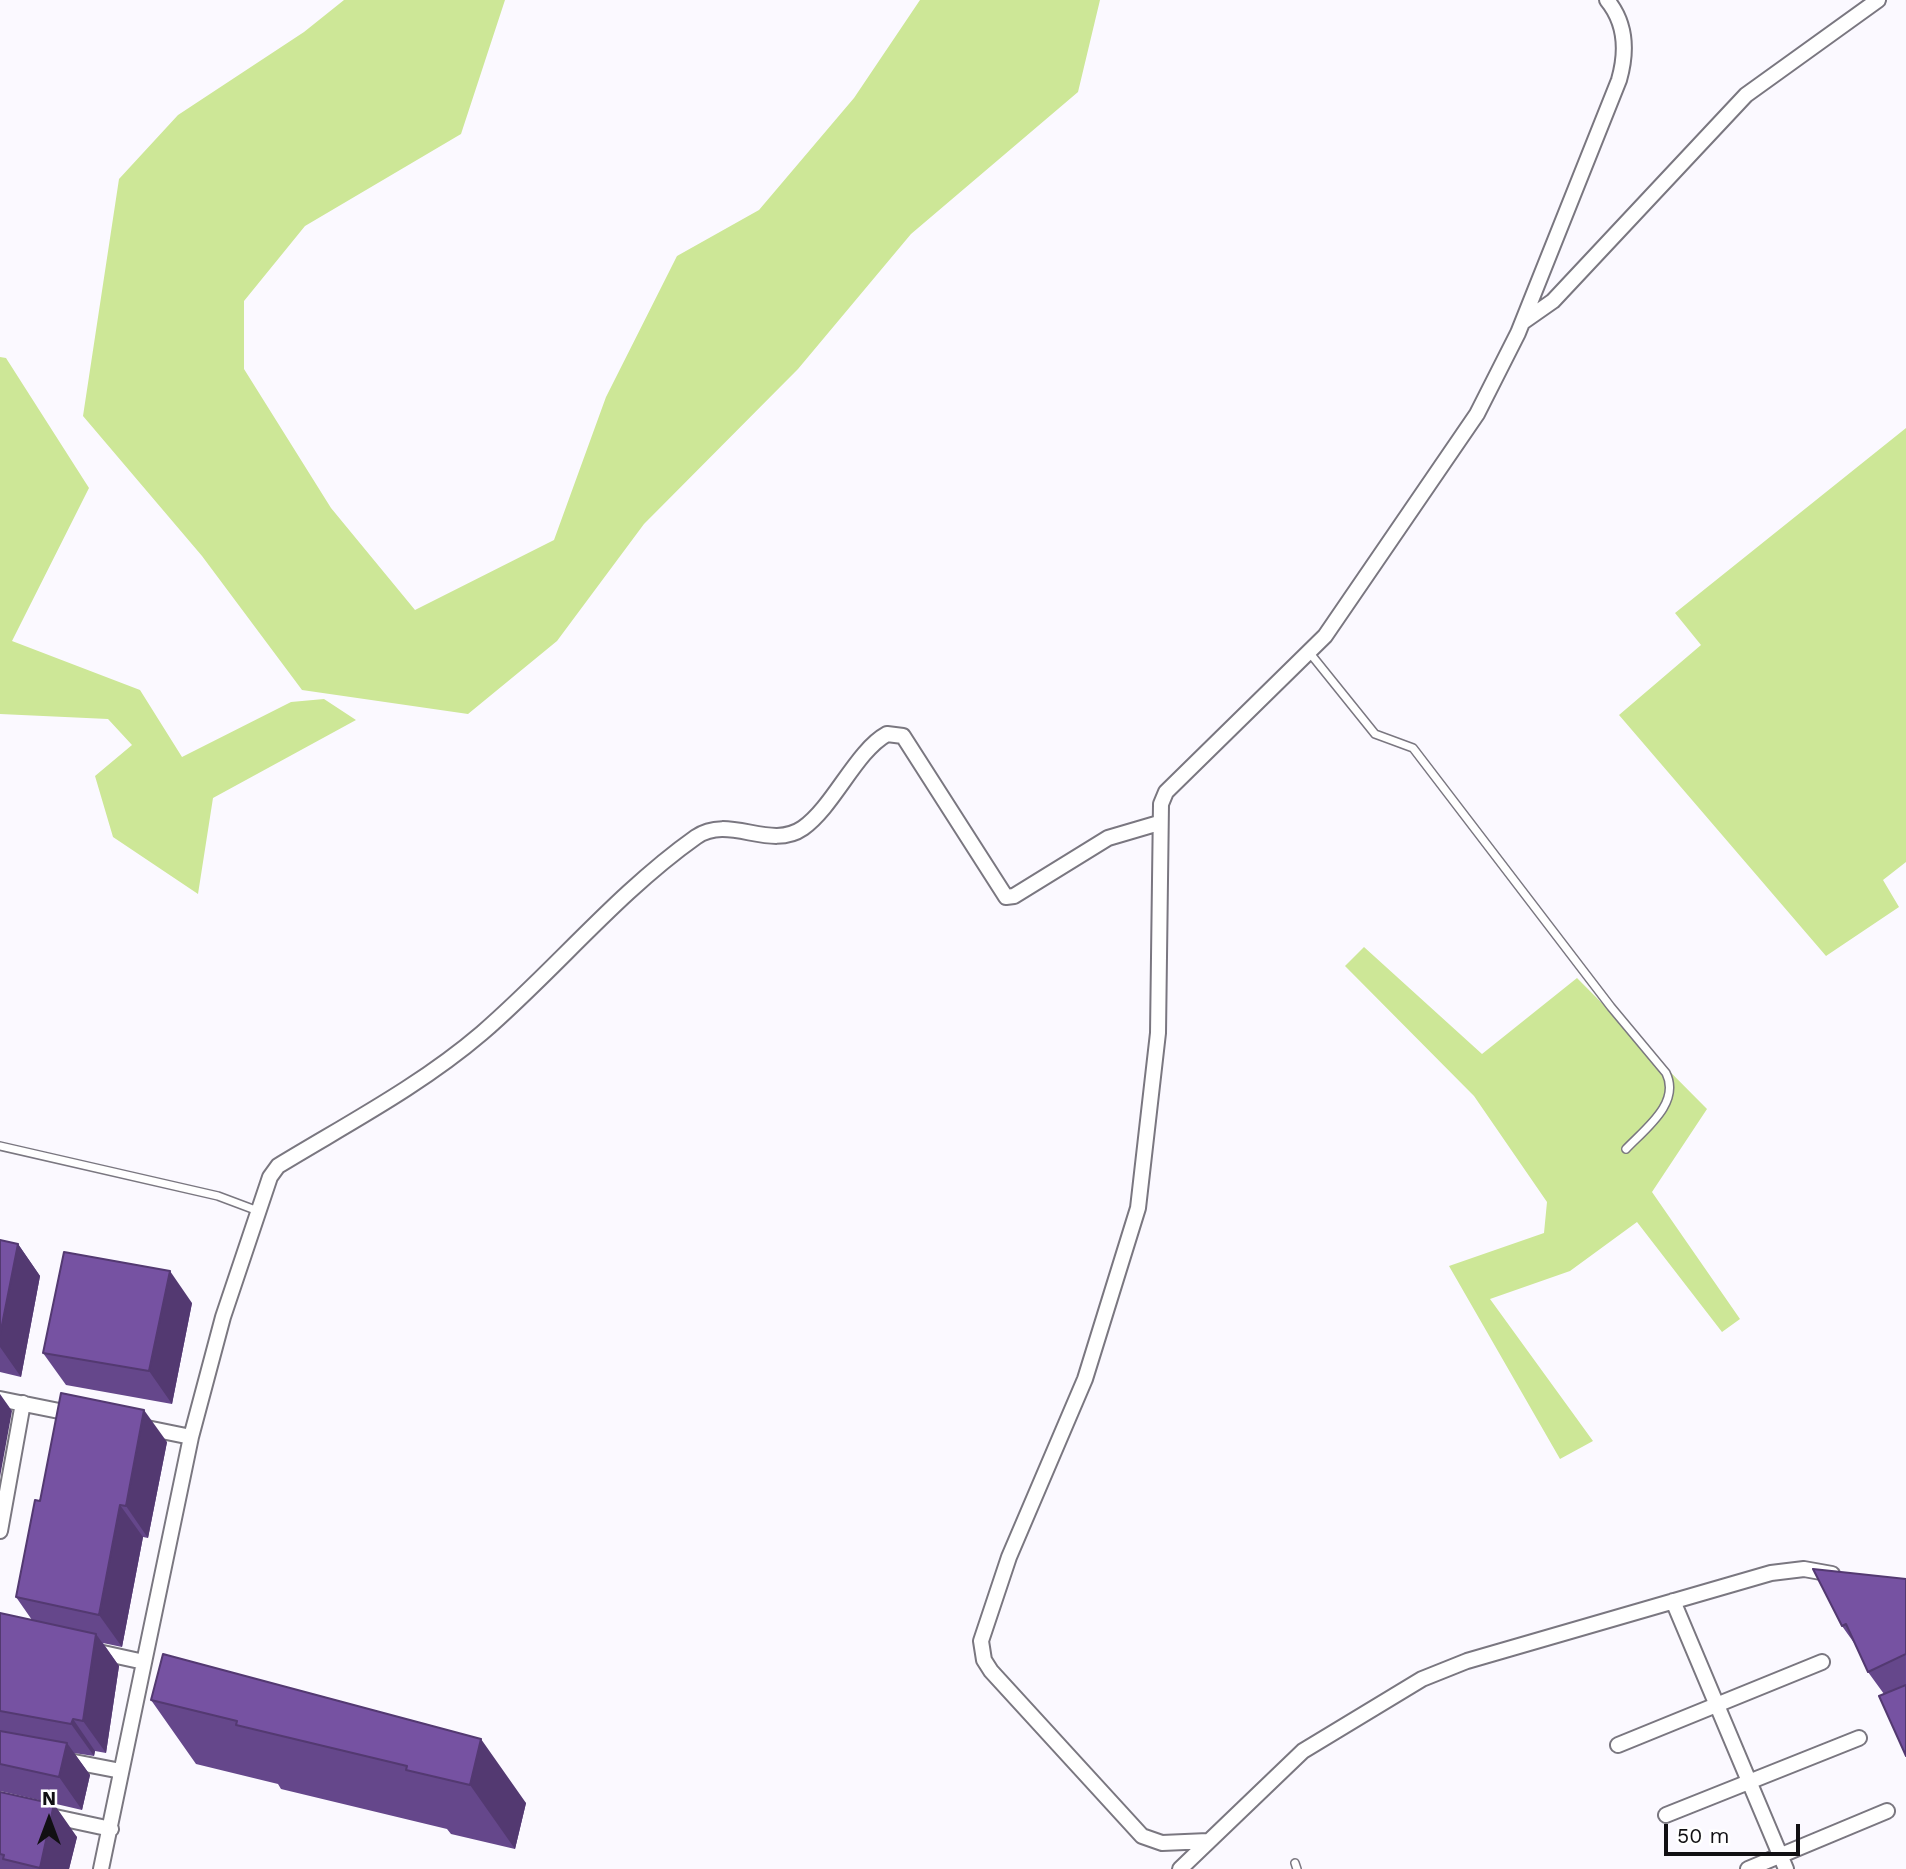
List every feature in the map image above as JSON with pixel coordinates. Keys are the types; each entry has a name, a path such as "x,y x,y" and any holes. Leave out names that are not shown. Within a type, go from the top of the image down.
{"street":[{"path":"1208,1841 1163,1843 1142,1836 990,1671 984,1660 981,1641 1009,1557 1085,1379 1138,1208 1158,1033 1159,823 1166,792 1325,636 1477,414 1523,322 1622,71 1622,30 1619,18 1607,0"},
{"path":"1523,322 1553,301 1746,95 1878,0"},
{"path":"101,1869 191,1437 223,1317 270,1177 278,1166 434,1070 472,1041 548,973 634,886 697,836 719,828 772,836 793,834 817,815 880,737 887,734 904,736 1010,898 1108,838 1159,823"},
{"path":"0,1399 65,1419 91,1417"},
{"path":"0,1531 23,1404"},
{"path":"129,1424 191,1437"},
{"path":"1180,1869 1303,1751 1422,1679 1467,1661 1789,1569 1842,1576"},
{"path":"1672,1601 1786,1869"},
{"path":"78,1648 144,1662"},
{"path":"1618,1745 1822,1662"},
{"path":"1666,1815 1750,1784 1858,1738"},
{"path":"54,1759 121,1771"},
{"path":"1748,1869 1886,1811"},
{"path":"37,1813 111,1829"}],"lane":[{"path":"1310,652 1375,734 1413,748 1611,1007 1666,1073 1670,1082 1668,1101 1626,1150"},
{"path":"0,1146 218,1196 258,1211"}],"green space":[{"path":"344,0 505,0 461,134 305,226 244,301 244,369 331,508 415,610 554,540 606,397 677,256 759,210 854,98 920,0 1100,0 1078,92 911,234 798,369 644,524 557,641 468,714 302,690 202,556 83,416 119,179 178,115 304,32"},
{"path":"0,357 6,358 89,488 12,641 140,690 182,757 291,702 324,699 356,720 213,798 198,894 113,837 95,776 132,745 108,719 0,714"},
{"path":"1906,428 1906,862 1883,880 1899,907 1826,956 1619,715 1701,645 1675,613"},
{"path":"1364,947 1482,1054 1577,978 1707,1109 1652,1192 1740,1319 1722,1332 1637,1222 1570,1271 1490,1299 1593,1441 1560,1459 1449,1266 1544,1233 1547,1202 1474,1096 1345,966"}],"building":[{"path":"0,1240 18,1244 0,1335"},
{"path":"64,1252 170,1271 149,1371 43,1353"},
{"path":"61,1393 144,1410 126,1506 120,1505 99,1615 16,1597 35,1500 40,1501"},
{"path":"1813,1569 1906,1579 1906,1654 1868,1672 1846,1624 1842,1626"},
{"path":"0,1613 96,1634 83,1721 73,1719 71,1724 0,1711"},
{"path":"163,1654 481,1739 470,1785 406,1770 407,1766 236,1725 237,1721 151,1700"},
{"path":"1906,1685 1906,1756 1879,1696"},
{"path":"0,1731 67,1743 59,1777 0,1764"},
{"path":"0,1792 54,1804 40,1868 3,1859 4,1855 0,1854"}]}
